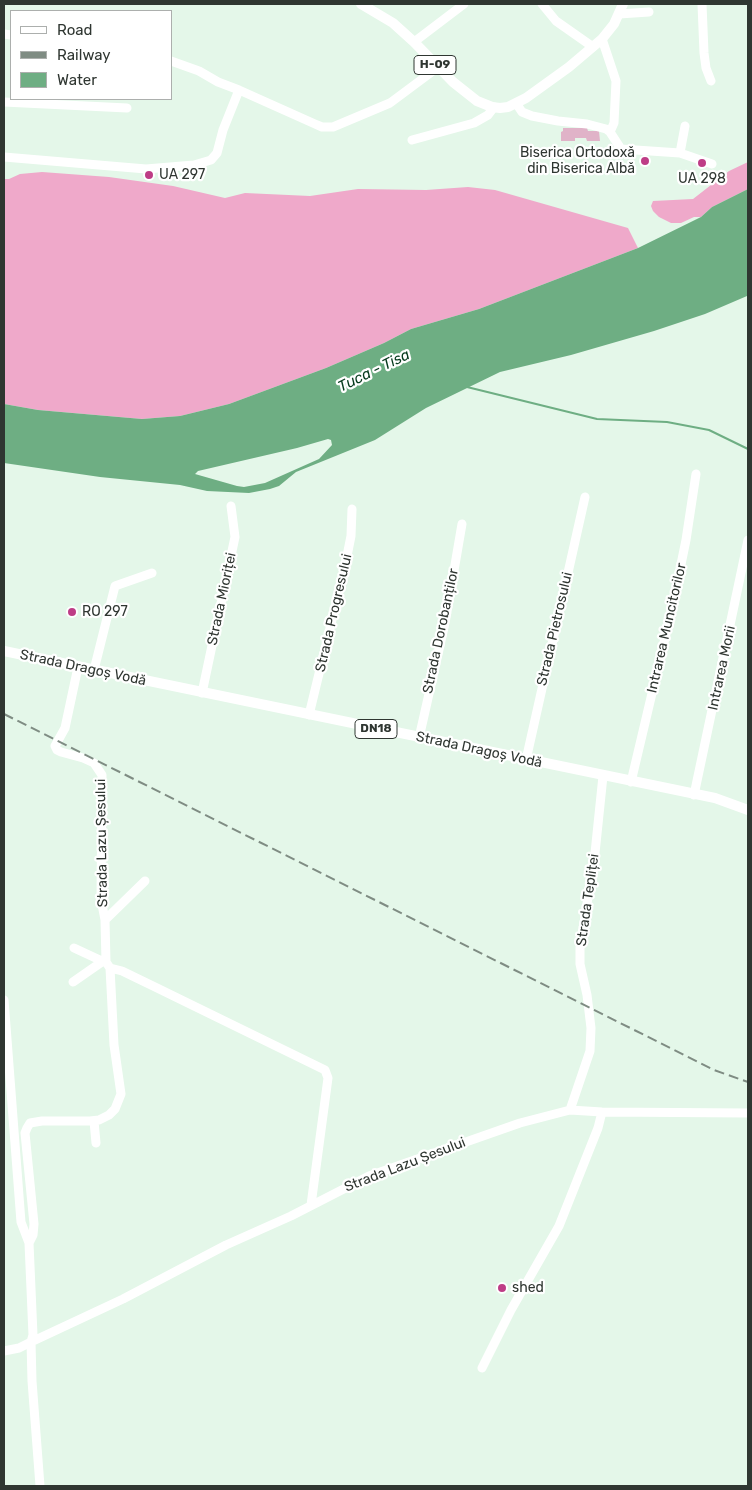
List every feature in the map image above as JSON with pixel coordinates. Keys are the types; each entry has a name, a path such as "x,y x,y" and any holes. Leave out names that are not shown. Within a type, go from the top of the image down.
{"main road":[{"name":"Н-09","path":"361,4 393,23 414,42 437,68 477,101 494,108"},
{"path":"494,108 508,107 526,98 569,67 602,39 614,24 623,4"},
{"name":"Strada Dragoș Vodă","path":"4,652 715,798 748,810"}],"street":[{"path":"414,42 452,7 464,4"},
{"path":"542,4 556,21 593,47"},
{"path":"702,4 704,53 706,68 711,82"},
{"path":"619,14 648,12"},
{"path":"602,39 616,81 614,123 610,132"},
{"path":"172,60 322,127 333,127 390,102 437,68"},
{"path":"4,157 146,169 204,163 211,160 217,153 223,130 239,90"},
{"path":"4,102 126,108"},
{"path":"516,103 522,112 532,116 587,124 610,132 621,149 680,153 712,164"},
{"path":"412,140 474,123 488,115 494,108"},
{"path":"680,153 685,126"},
{"name":"Intrarea Muncitorilor","path":"631,782 680,567 696,474"},
{"name":"Strada Pietrosului","path":"526,760 585,498"},
{"name":"Strada Mioriței","path":"202,693 235,537 231,506"},
{"name":"Strada Progresului","path":"309,715 345,566 351,536 352,509"},
{"name":"Strada Dorobanților","path":"419,738 444,623 462,524"},
{"name":"Intrarea Morii","path":"694,794 748,540"},
{"path":"94,670 115,586 152,572"},
{"name":"Strada Lazu Șesului","path":"29,1243 33,1235 34,1224 25,1133 30,1123 42,1120 94,1120 108,1115 115,1109 121,1094 114,1045 110,968 104,960 105,920 101,905 100,884 102,775 94,764 61,752 55,746 65,728 78,667"},
{"name":"Strada Tepliței","path":"570,1110 590,1050 591,1028 587,995 580,964 580,948 596,845 603,776"},
{"path":"105,920 145,882"},
{"path":"74,948 104,960"},
{"path":"73,982 104,960"},
{"path":"110,968 122,971 325,1070 328,1078 312,1206"},
{"name":"Strada Lazu Șesului","path":"4,1000 21,1222 29,1243 33,1335 31,1342 32,1381 40,1486"},
{"name":"Strada Lazu Șesului","path":"4,1351 19,1348 82,1320 226,1245 312,1206 368,1176 520,1123 570,1110 748,1113"},
{"path":"482,1368 511,1310 560,1226 602,1112"},
{"path":"94,1120 96,1143"}],"shaded area":[{"path":"563,128 587,128 588,131 599,131 600,141 587,141 586,138 575,138 575,141 561,141"},
{"path":"748,162 748,189 712,207 701,217 694,217 681,223 671,223 659,217 653,211 651,206 653,201 693,199 729,171"},
{"path":"42,172 109,177 173,186 225,198 245,193 310,196 358,189 426,190 468,187 495,190 628,228 638,248 479,309 411,329 326,368 229,404 180,416 142,419 38,410 4,404 4,179 20,174"}],"water":[{"name":"Тиса - Tisa","path":"748,189 747,296 705,314 654,331 571,355 500,372 426,408 375,440 296,472 279,486 249,493 207,491 180,485 100,477 4,463 4,404 38,410 142,419 180,416 229,404 326,368 411,329 479,309 638,248 701,217 712,207","holes":["328,439 331,440 332,445 319,459 265,483 244,487 195,474 198,471"]}],"waterway":[{"path":"467,387 597,419 667,422 709,430 748,449"}],"railway":[{"path":"4,714 714,1070 748,1082"}],"place":[{"name":"Biserica Ortodoxă din Biserica Albă","path":"645,161"},
{"name":"UA 298","path":"702,163"},
{"name":"UA 297","path":"149,175"},
{"name":"RO 297","path":"72,612"},
{"name":"shed","path":"502,1288"}]}
